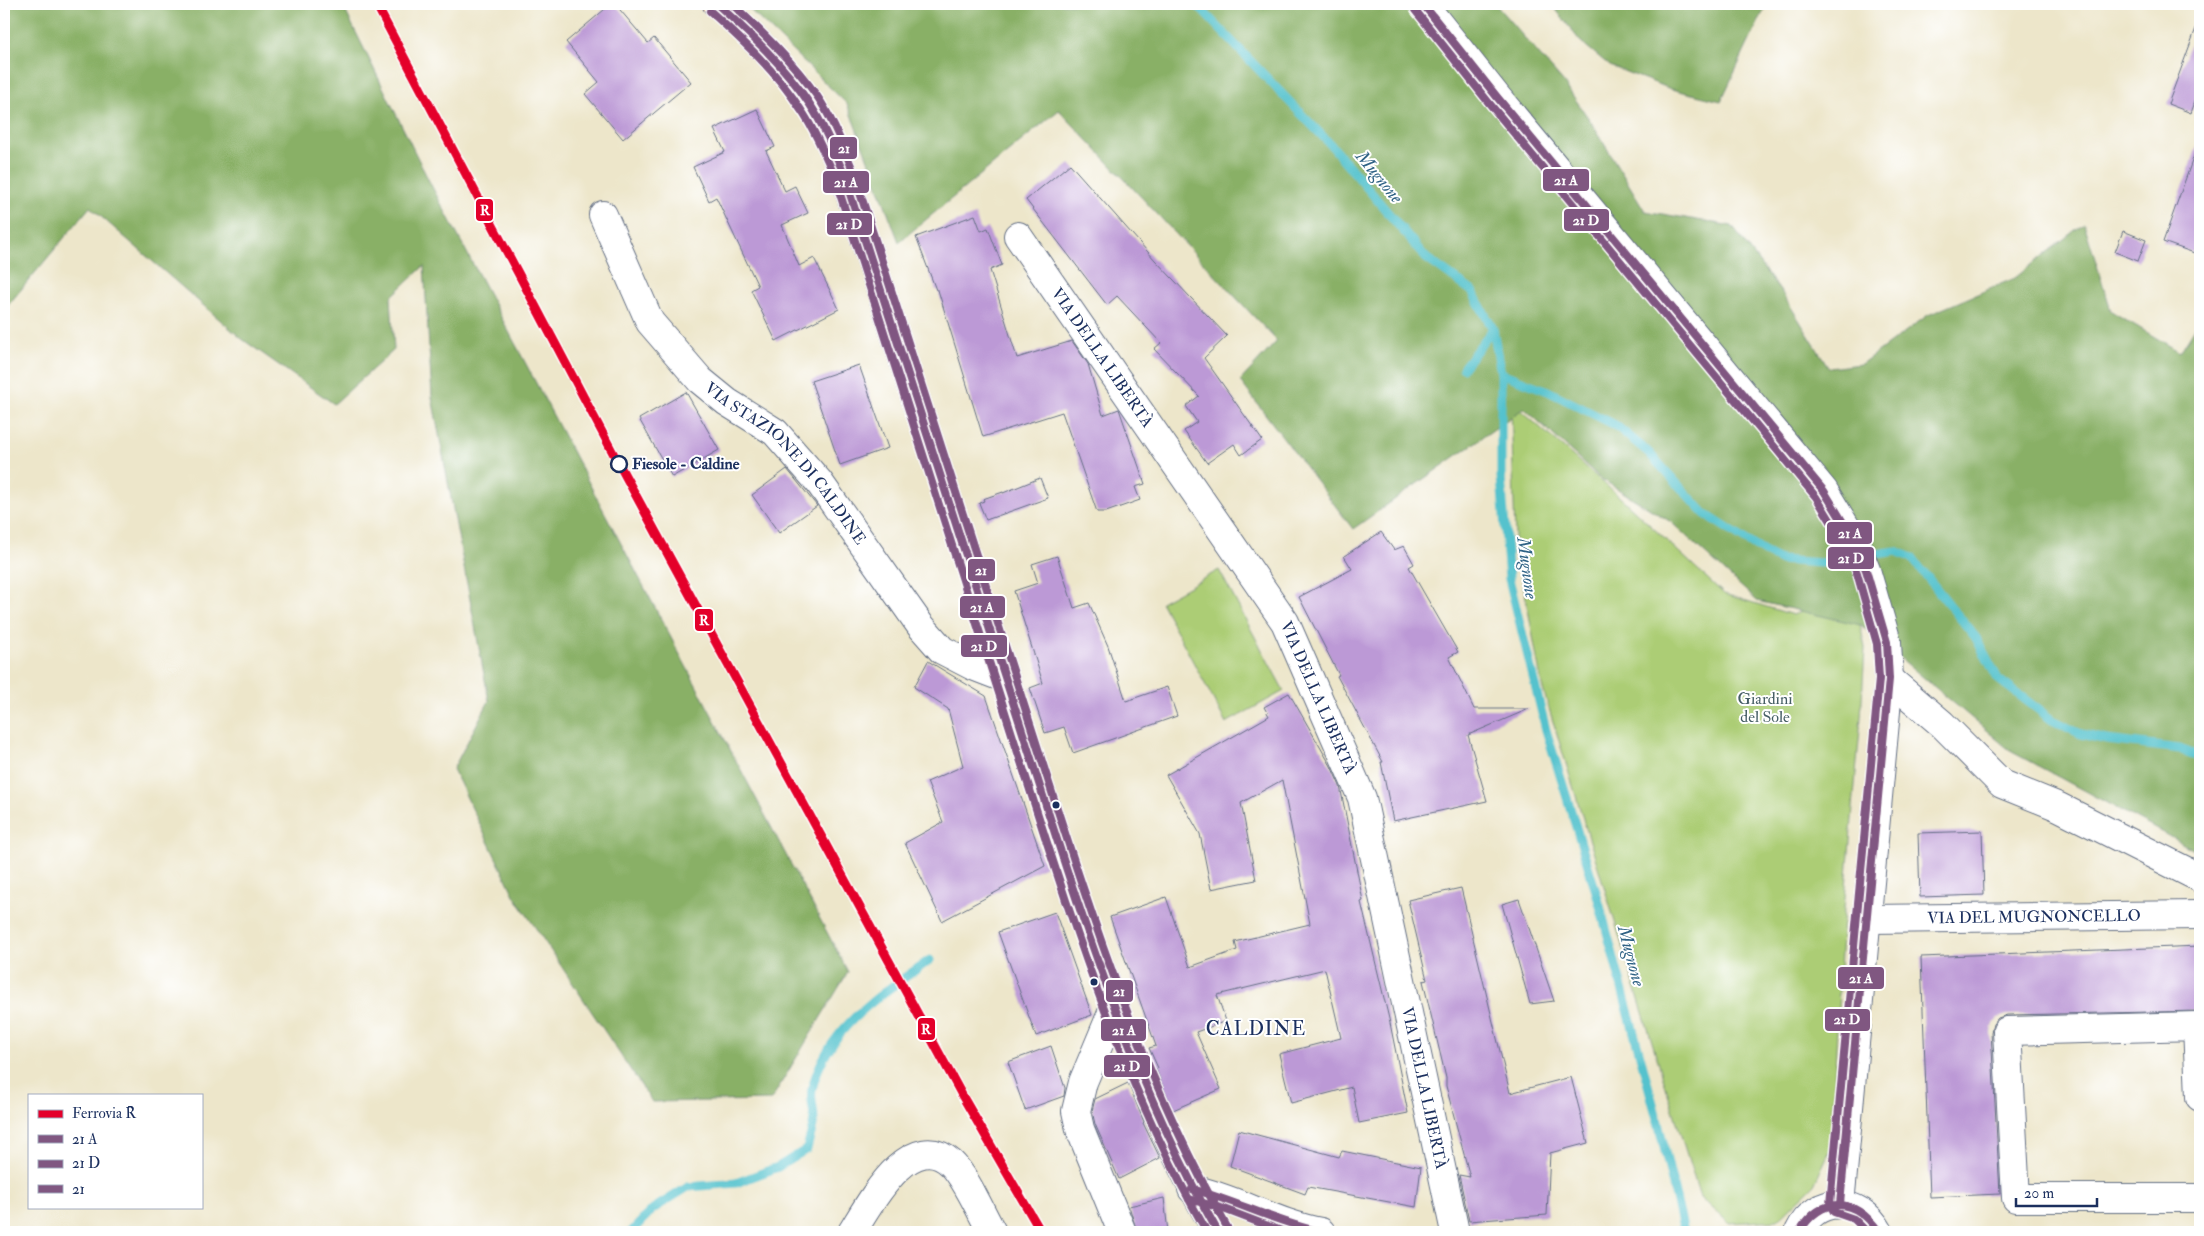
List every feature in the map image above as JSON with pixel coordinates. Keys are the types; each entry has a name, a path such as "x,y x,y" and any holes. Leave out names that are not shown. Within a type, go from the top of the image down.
{"main road":[{"path":"717,4 788,75 809,104 829,138 843,172 1004,678 1078,906 1114,1008 1192,1189 1218,1232"}],"street":[{"path":"1423,4 1509,112 1824,491 1855,542 1866,570 1887,642 1889,679 1840,1204"},
{"name":"VIA STAZIONE DI CALDINE","path":"603,215 650,322 700,380 727,402 775,432 819,482 920,625 942,650 973,666 1004,678"},
{"name":"VIA DELLA LIBERTÀ","path":"1018,236 1285,622 1343,754 1362,798 1455,1232"},
{"path":"1889,679 1942,724 2002,784 2059,807 2200,878"},
{"name":"VIA DEL MUGNONCELLO","path":"1868,919 2200,915"},
{"path":"1114,1008 1083,1082 1076,1111 1080,1129 1122,1232"},
{"path":"2200,1097 2197,1026 2007,1031 2016,1198 2200,1198"},
{"path":"852,1232 890,1176 909,1159 923,1154 944,1158 956,1168 992,1232"},
{"path":"1192,1189 1217,1195 1296,1228 1321,1232"},
{"path":"1799,1232 1811,1215 1824,1207 1840,1204 1853,1207 1866,1214 1879,1232"}],"green space":[{"path":"4,4 342,4 429,181 848,972 771,1100 652,1102 515,897 453,769 489,701 432,397 424,266 391,297 394,350 334,404 242,339 90,207 4,310"},
{"path":"744,4 1495,4 1564,83 1589,119 1645,211 1732,226 1784,296 1829,368 1861,364 1928,315 2015,278 2084,223 2111,311 2180,352 2200,320 2200,853 2012,752 1861,625 1757,601 1671,522 1600,478 1524,408 1353,529 1240,381 1277,341 1059,110 899,242 847,104"},
{"path":"1548,4 1767,4 1721,101 1671,89 1610,66 1580,41 1554,7"},
{"name":"Giardini del Sole","path":"1511,402 1622,499 1724,594 1793,615 1852,586 1865,648 1861,717 1842,932 1831,1148 1814,1185 1778,1220 1729,1223 1700,1197 1542,686 1515,538"},
{"path":"1219,570 1284,691 1226,723 1161,602"}],"building":[{"path":"611,4 615,4 648,43 654,38 691,82 623,139 585,94 599,82 566,42"},
{"path":"2198,23 2200,23 2200,88 2191,113 2168,104"},
{"path":"757,109 775,147 766,151 785,191 795,186 808,213 782,225 799,266 814,258 839,309 776,341 751,290 758,286 716,197 709,201 693,167 725,152 714,129"},
{"path":"2197,147 2200,148 2200,255 2163,242"},
{"path":"1070,164 1155,260 1227,336 1204,358 1262,440 1241,455 1234,444 1207,463 1184,431 1197,422 1186,406 1199,396 1154,349 1161,343 1117,296 1107,305 1026,200"},
{"path":"975,215 981,231 988,228 1002,265 990,270 1017,358 1072,341 1088,364 1103,415 1119,409 1145,484 1135,487 1140,500 1106,512 1097,512 1062,412 983,437 938,290 936,290 916,237"},
{"path":"2123,231 2146,240 2138,261 2115,252"},
{"path":"859,365 888,448 840,465 811,381"},
{"path":"686,392 719,450 672,477 639,419"},
{"path":"787,469 817,506 779,533 752,495"},
{"path":"1040,478 1048,498 986,520 979,503 984,501 983,499"},
{"path":"1381,532 1394,550 1404,546 1414,564 1409,567 1458,652 1449,657 1474,709 1529,709 1468,735 1487,801 1393,821 1381,762 1383,762 1337,676 1339,675 1299,597 1352,569 1344,556"},
{"path":"1057,556 1074,608 1089,603 1108,646 1126,701 1167,687 1177,716 1073,753 1064,727 1045,733 1030,688 1043,683 1014,591 1038,583 1032,564"},
{"path":"928,661 986,696 1045,866 942,921 905,843 943,822 927,782 963,766 948,709 914,687"},
{"path":"1289,693 1331,766 1340,786 1363,901 1361,902 1390,1023 1408,1113 1359,1123 1352,1087 1291,1103 1279,1054 1341,1038 1325,969 1217,995 1226,1021 1196,1032 1221,1089 1173,1110 1149,1048 1156,1046 1110,917 1166,897 1190,967 1237,950 1235,942 1310,924 1282,780 1241,803 1256,880 1211,889 1200,834 1166,775 1269,716 1264,707"},
{"path":"1982,831 1984,895 1920,897 1918,833"},
{"path":"1461,888 1510,1093 1571,1077 1588,1143 1550,1153 1547,1215 1469,1221 1459,1175 1470,1177 1446,1086 1446,1078 1423,981 1427,980 1408,900"},
{"path":"1519,899 1554,1001 1530,1004 1502,904"},
{"path":"1055,912 1092,1015 1036,1036 998,932"},
{"path":"2200,946 2200,1011 2007,1015 1998,1018 1993,1024 1991,1032 2000,1194 1930,1197 1921,957"},
{"path":"1051,1046 1065,1088 1064,1096 1025,1110 1008,1062"},
{"path":"1128,1083 1143,1123 1160,1158 1119,1179 1095,1124 1092,1111 1095,1099"},
{"path":"1239,1130 1339,1157 1342,1151 1421,1167 1416,1207 1308,1187 1305,1194 1230,1166"},
{"path":"1164,1198 1168,1232 1137,1232 1129,1206"}],"waterway":[{"name":"Mugnone","path":"1196,4 1332,146 1426,258 1472,291 1493,329 1501,373 1501,477 1509,579 1546,730 1597,895 1659,1126 1684,1232"},
{"path":"1463,368 1493,329"},
{"path":"1501,373 1548,391 1615,425 1648,452 1705,514 1764,552 1780,560 1821,563 1896,551 1912,558 1976,638 1998,679 2052,720 2081,734 2107,740 2180,749 2200,757"},
{"path":"631,1232 653,1209 688,1187 736,1183 778,1167 807,1149 814,1119 812,1089 819,1067 830,1048 843,1030 875,999 930,960"}],"rail line":[{"name":"R","path":"376,4 621,468 963,1097 1041,1232"}],"transit line":[{"path":"717,4 789,76 819,119 832,145 843,172 1062,856 1106,985 1157,1111 1186,1172 1218,1232"},
{"name":"21","path":"732,4 766,36 808,83 832,122 852,168 1053,796 1117,986 1167,1109 1227,1227"},
{"path":"1423,4 1497,97 1824,491 1855,542 1866,570 1887,642 1889,679 1840,1204"},
{"path":"1415,10 1489,103 1816,497 1846,546 1857,573 1877,644 1879,679 1830,1204 1834,1212 1854,1219 1867,1232"},
{"path":"710,11 759,58 792,96 811,126 834,175 1074,925 1121,1051 1147,1113 1175,1173 1207,1232"},
{"path":"1192,1189 1288,1223 1321,1232"},
{"path":"1189,1199 1221,1208 1284,1232"},
{"path":"1799,1232 1818,1211 1839,1205 1860,1212 1870,1220 1879,1232"}],"place":[{"name":"Fiesole - Caldine","path":"619,464"}],"district":[{"name":"CALDINE","path":"1256,1029"}]}
